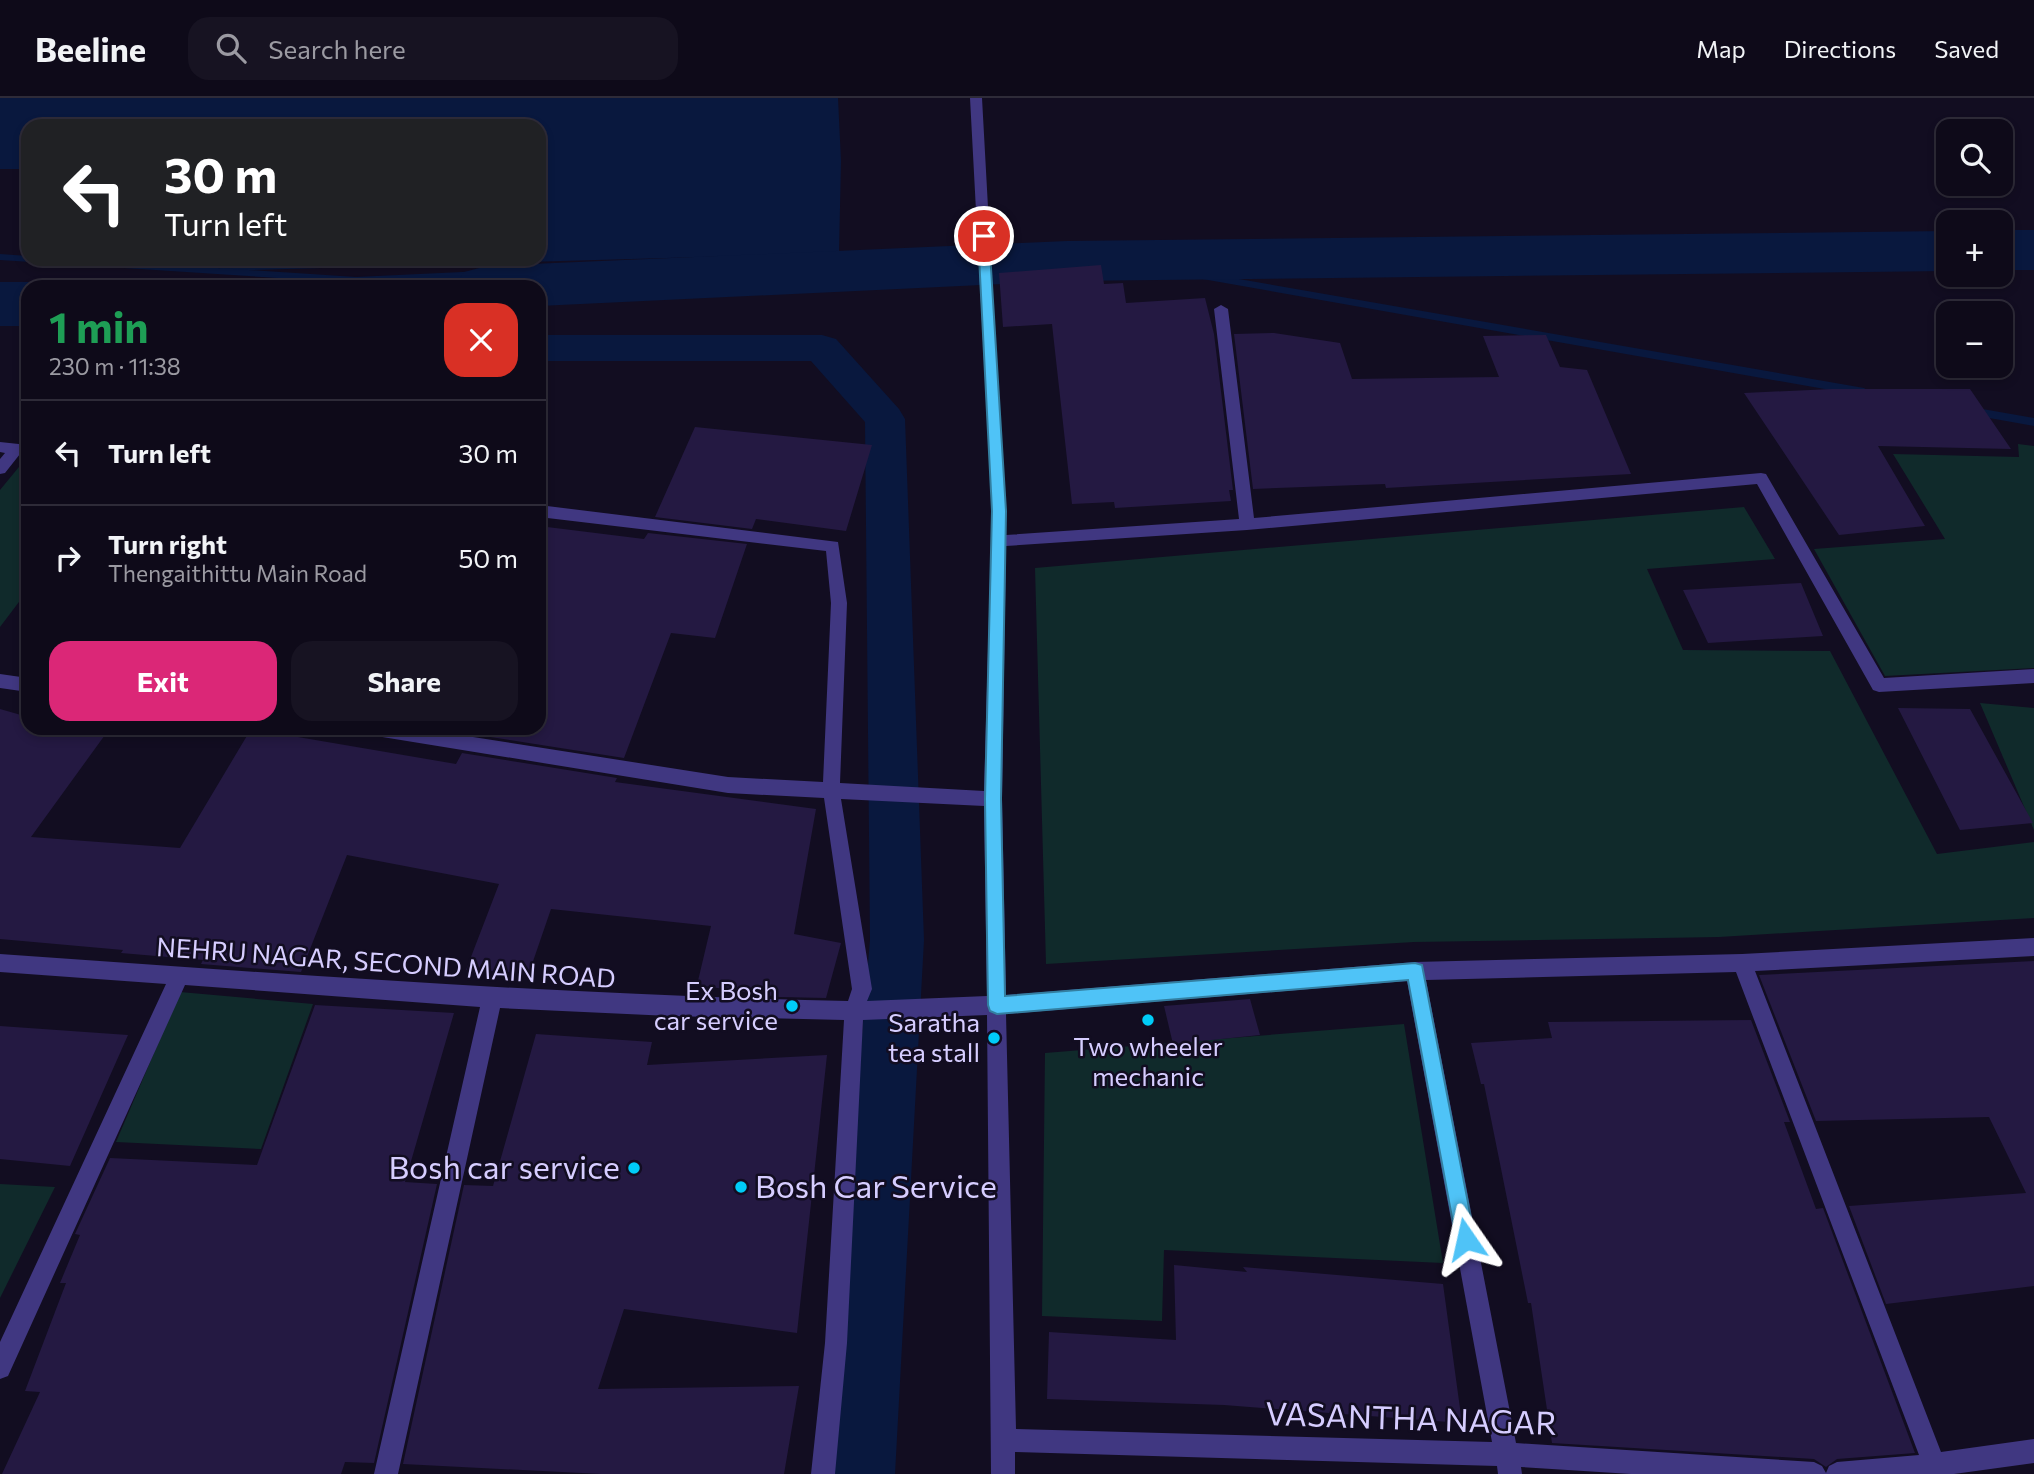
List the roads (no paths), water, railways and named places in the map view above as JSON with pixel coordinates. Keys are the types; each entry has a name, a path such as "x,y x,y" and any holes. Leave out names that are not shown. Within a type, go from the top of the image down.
{"street":[{"path":"976,98 999,511 993,799 1003,1474"},
{"path":"1221,309 1247,524"},
{"path":"0,447 21,449"},
{"path":"0,469 21,450"},
{"path":"998,541 1247,524 1761,478 1879,685 2034,677"},
{"path":"546,512 833,546 839,603 831,789 862,989 854,1011 836,1343 823,1474"},
{"path":"0,681 21,684"},
{"path":"414,735 728,785 993,799"},
{"name":"NEHRU NAGAR, SECOND MAIN ROAD","path":"0,963 492,998 670,1007 854,1011 997,1005 1415,971 1742,963 2034,947"},
{"path":"1742,963 1936,1470"},
{"path":"1415,971 1508,1464"},
{"path":"0,1368 179,977"},
{"path":"386,1474 492,998"},
{"name":"VASANTHA NAGAR","path":"1004,1440 1508,1464 1814,1474"},
{"path":"1837,1474 1936,1470 2034,1451"}],"water":[{"path":"0,98 838,98 841,161 839,253 546,262 546,119 21,119 21,169 0,169"},
{"path":"221,266 391,266 219,271"}],"waterway":[{"path":"356,280 864,256 1055,250 1864,392"},
{"path":"2013,250 2034,250"},
{"path":"546,284 1067,261 1936,251"},
{"path":"0,257 21,258"},
{"path":"139,266 356,280"},
{"path":"0,304 21,304"},
{"path":"546,348 822,348 885,419 897,940 860,1474"},
{"path":"1971,411 2034,422"}],"place":[{"name":"Ex Bosh car service","path":"792,1006"},
{"name":"Two wheeler mechanic","path":"1148,1020"},
{"name":"Saratha tea stall","path":"994,1038"},
{"name":"Bosh car service","path":"634,1168"},
{"name":"Bosh Car Service","path":"741,1187"}]}
